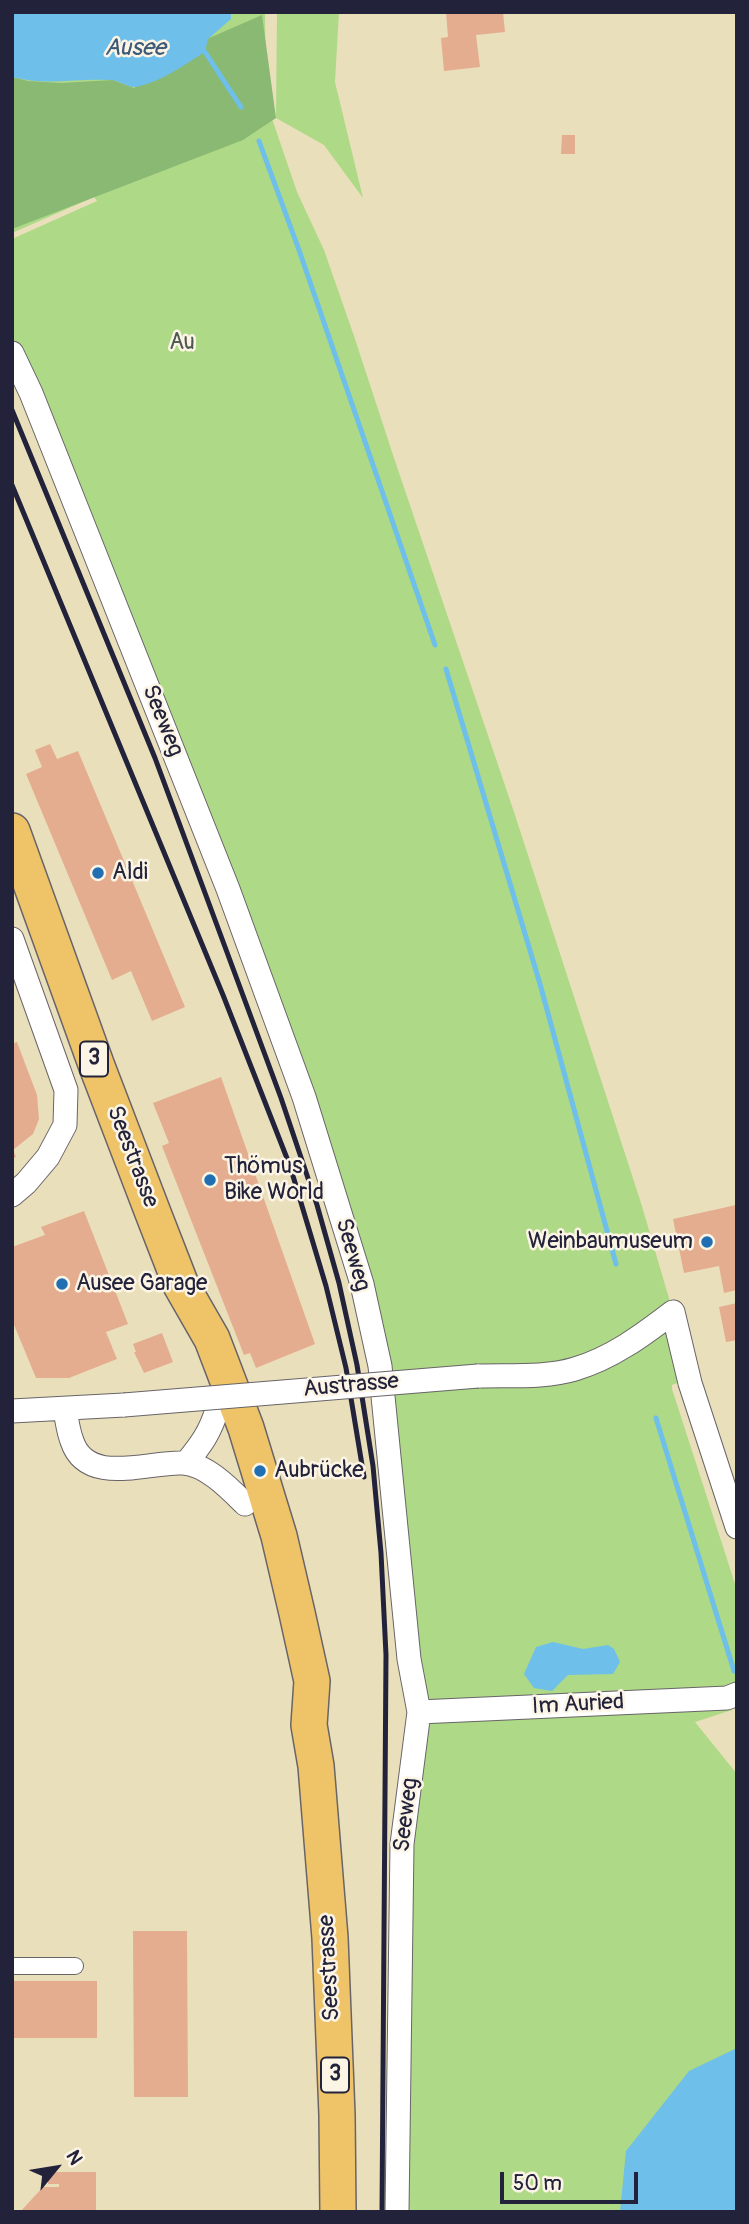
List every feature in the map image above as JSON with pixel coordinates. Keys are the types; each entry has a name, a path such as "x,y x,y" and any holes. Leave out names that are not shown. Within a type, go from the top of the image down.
{"main road":[{"name":"Seestrasse","path":"12,831 96,1065 181,1285 212,1339 246,1429 284,1557 312,1681 309,1725 316,1766 330,1938 338,2212"},
{"name":"Seestrasse","path":"181,1285 194,1347 217,1409 270,1595 290,1685 309,1725"}],"street":[{"name":"Seeweg","path":"12,353 31,393 233,902 304,1097 358,1271 380,1366 409,1660 419,1713 402,1844 397,2212"},
{"path":"12,939 66,1090 65,1125 48,1157 26,1184 12,1195"},
{"name":"Austrasse","path":"12,1410 65,1410 478,1376 545,1374 574,1369 600,1359 638,1339 673,1312 690,1383 737,1527"},
{"path":"186,1463 204,1442 217,1409"},
{"path":"65,1410 72,1443 77,1452 91,1464 116,1468 186,1463 214,1475 245,1504"},
{"name":"Im Auried","path":"419,1713 727,1698 737,1695"},
{"path":"12,1966 75,1966"}],"green space":[{"name":"Au","path":"12,12 265,12 266,101 297,192 324,250 354,336 514,812 641,1203 673,1312 665,1319 668,1341 680,1382 672,1385 672,1389 737,1590 737,1694 727,1698 732,1710 695,1722 737,1774 737,2070 640,2212 397,2212 416,1744 384,1395 304,1097 12,353 12,239 97,201 94,197 12,233"},
{"path":"277,12 339,12 335,82 363,198 324,145 276,118"},
{"path":"262,15 276,118 243,140 12,229 12,77 61,83 113,80 134,88 207,39"}],"water":[{"name":"Ausee","path":"12,12 231,12 231,19 208,39 205,52 163,77 133,87 110,80 49,81 12,77"},
{"path":"553,1642 583,1649 608,1645 614,1649 620,1662 613,1674 568,1675 552,1691 534,1688 524,1674 536,1647"},
{"path":"737,2048 737,2212 620,2212 626,2151 689,2071"}],"building":[{"path":"446,12 503,12 505,32 476,35 480,67 444,71 441,38 448,37"},
{"path":"562,135 575,135 575,154 561,154"},
{"name":"Aldi","path":"50,744 57,759 78,751 185,1007 152,1021 131,971 112,980 26,774 42,767 35,750"},
{"path":"17,1042 37,1095 39,1119 33,1134 13,1150 16,1157 12,1158 12,1044"},
{"path":"221,1077 315,1344 256,1368 250,1353 244,1355 162,1146 169,1143 153,1103"},
{"name":"Weinbaumuseum","path":"736,1205 737,1290 724,1293 719,1266 684,1273 673,1219"},
{"name":"Ausee Garage","path":"84,1211 128,1324 106,1332 117,1359 69,1378 36,1378 12,1320 12,1247 45,1235 41,1227"},
{"path":"737,1303 737,1340 726,1342 719,1307"},
{"path":"162,1333 173,1362 144,1373 133,1344"},
{"path":"133,1931 187,1931 188,2097 134,2097"},
{"path":"12,1981 97,1981 97,2038 12,2038"},
{"path":"48,2172 96,2172 96,2212 20,2212 43,2187 59,2187 59,2184 48,2184"}],"waterway":[{"path":"205,52 241,107"},
{"path":"259,141 435,645"},
{"path":"446,669 540,984 616,1264"},
{"path":"656,1418 734,1671"}],"railway":[{"path":"12,410 155,758 281,1098 317,1205 339,1283 357,1365 373,1466 386,1655 382,2212"},
{"path":"12,485 223,995 290,1166 326,1286 346,1368 364,1477"}],"place":[{"name":"Aldi","path":"98,873"},
{"name":"Thömus Bike World","path":"210,1180"},
{"name":"Weinbaumuseum","path":"707,1242"},
{"name":"Ausee Garage","path":"62,1284"},
{"name":"Aubrücke","path":"260,1471"}]}
